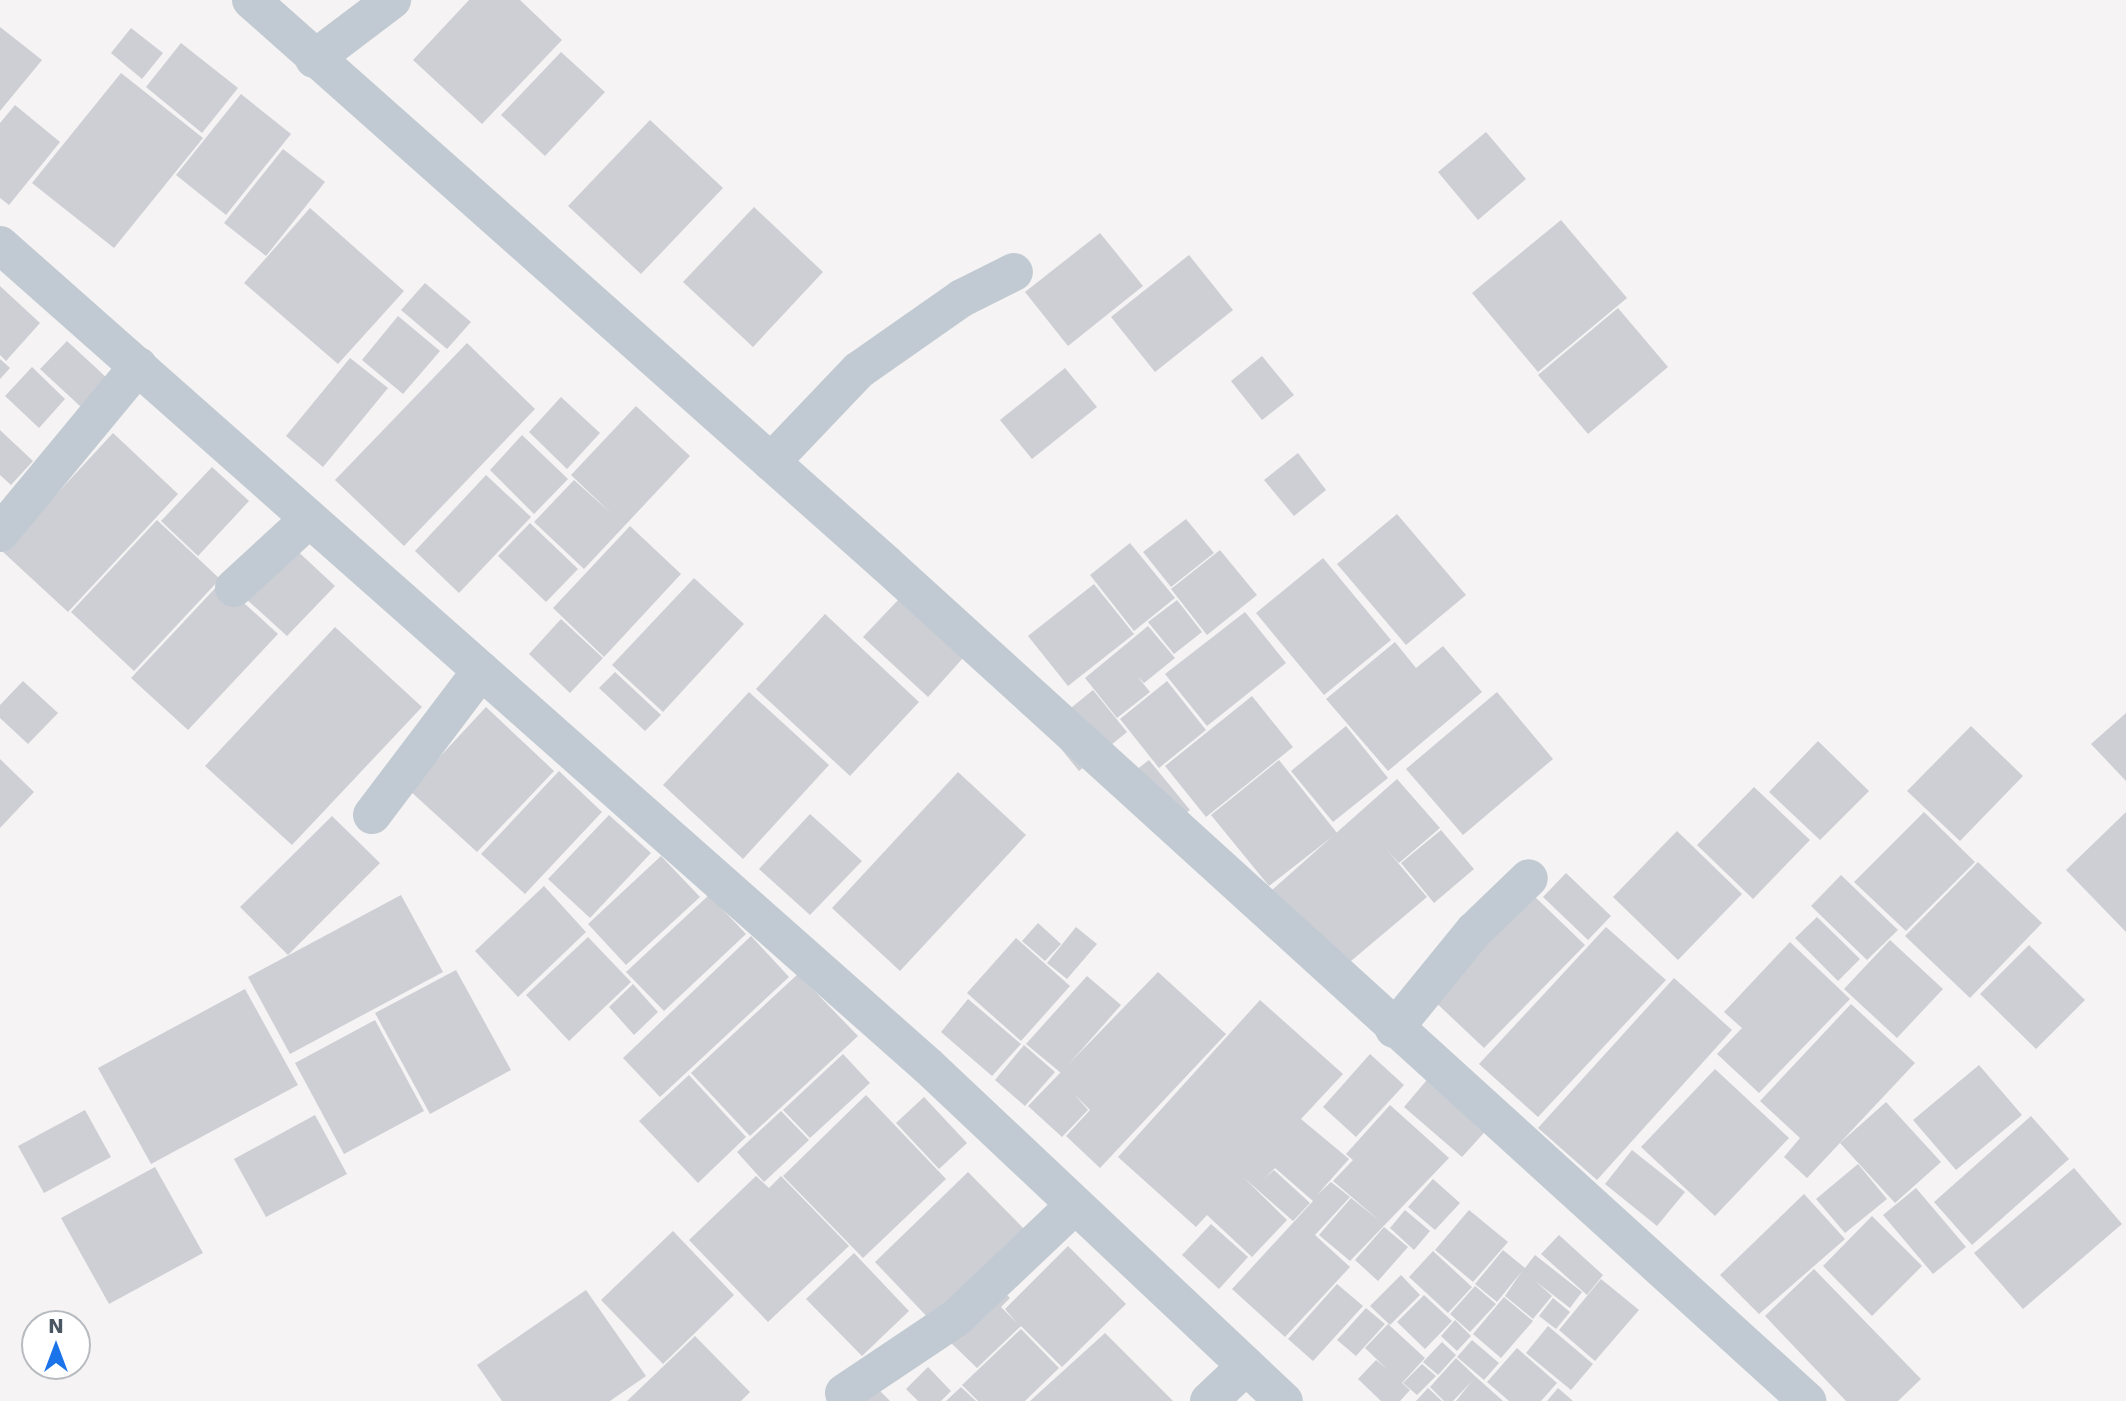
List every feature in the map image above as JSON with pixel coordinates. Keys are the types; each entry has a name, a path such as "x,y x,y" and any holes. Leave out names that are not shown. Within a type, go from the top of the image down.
{"street":[{"path":"251,0 314,59 771,462 1807,1401"},
{"path":"314,59 392,0"},
{"path":"0,245 481,671 1075,1205 1284,1401"},
{"path":"771,462 859,370 962,298 1014,272"},
{"path":"0,533 138,366"},
{"path":"234,587 309,519"},
{"path":"372,815 481,671"},
{"path":"1394,1029 1474,930 1529,878"},
{"path":"844,1393 956,1318 1075,1205"},
{"path":"1209,1401 1246,1366"}],"building":[{"path":"469,0 520,0 562,40 482,124 413,60"},
{"path":"0,27 42,60 0,111"},
{"path":"131,28 163,53 142,79 111,53"},
{"path":"181,43 238,88 202,133 146,87"},
{"path":"561,52 605,92 545,156 501,115"},
{"path":"121,73 203,138 114,248 32,183"},
{"path":"241,94 291,134 226,215 176,175"},
{"path":"15,105 60,142 9,205 0,198 0,123"},
{"path":"650,120 723,188 641,274 568,206"},
{"path":"1486,132 1526,179 1478,220 1438,172"},
{"path":"283,149 325,182 266,256 224,223"},
{"path":"754,207 823,272 753,347 683,282"},
{"path":"310,208 404,291 338,364 244,283"},
{"path":"1561,220 1627,298 1538,372 1472,293"},
{"path":"1100,233 1143,286 1068,346 1025,292"},
{"path":"1189,255 1233,310 1155,372 1111,317"},
{"path":"425,283 471,322 447,349 401,310"},
{"path":"0,286 40,323 6,361 0,355"},
{"path":"1618,308 1668,367 1588,434 1538,375"},
{"path":"398,316 440,351 403,394 362,360"},
{"path":"67,341 108,379 81,407 40,369"},
{"path":"467,343 535,409 404,546 335,480"},
{"path":"1262,356 1294,395 1262,420 1231,381"},
{"path":"350,358 388,388 323,467 286,436"},
{"path":"0,359 10,368 0,379"},
{"path":"32,367 65,399 39,428 5,396"},
{"path":"1065,368 1097,407 1032,459 1000,420"},
{"path":"561,397 600,433 567,469 529,432"},
{"path":"636,406 690,456 584,569 534,522 574,480 612,514 571,475"},
{"path":"0,430 33,461 11,485 0,475"},
{"path":"113,433 178,494 68,612 3,552"},
{"path":"522,435 568,479 534,514 490,470"},
{"path":"1298,453 1326,490 1294,516 1264,480"},
{"path":"212,467 249,501 198,556 161,521"},
{"path":"486,475 531,517 459,593 415,551"},
{"path":"1397,514 1466,595 1406,645 1337,564"},
{"path":"1186,519 1214,553 1171,587 1143,552"},
{"path":"157,520 220,579 134,671 71,612"},
{"path":"530,523 578,569 546,602 498,556"},
{"path":"630,526 681,574 604,657 553,608"},
{"path":"1130,543 1175,598 1134,631 1090,575"},
{"path":"292,546 335,586 287,636 244,597"},
{"path":"1220,550 1257,595 1207,635 1171,589"},
{"path":"1323,558 1391,640 1324,695 1256,613"},
{"path":"694,578 744,624 663,712 612,665"},
{"path":"221,582 278,634 188,730 131,678"},
{"path":"1094,584 1134,634 1068,686 1028,636"},
{"path":"899,599 963,658 928,697 863,637"},
{"path":"1177,600 1202,632 1174,654 1148,622"},
{"path":"1245,612 1286,663 1207,726 1165,674"},
{"path":"825,614 919,702 850,776 756,689"},
{"path":"561,619 603,658 570,693 529,654"},
{"path":"1148,626 1175,658 1144,683 1137,676 1150,692 1117,718 1085,678"},
{"path":"335,627 422,707 292,845 205,766"},
{"path":"1395,642 1416,668 1443,646 1482,692 1388,771 1326,699"},
{"path":"615,672 661,715 645,731 599,688"},
{"path":"23,681 58,713 28,744 0,718 0,705"},
{"path":"1167,681 1206,730 1159,768 1120,719"},
{"path":"1093,690 1127,732 1079,771 1045,729"},
{"path":"749,692 829,765 743,859 663,785"},
{"path":"1497,692 1553,759 1463,835 1406,769"},
{"path":"1252,696 1293,747 1206,817 1165,766"},
{"path":"486,707 554,771 477,852 409,790"},
{"path":"2126,713 2126,781 2091,744"},
{"path":"1346,726 1388,778 1333,822 1291,771"},
{"path":"1971,726 2023,776 1960,841 1907,791"},
{"path":"1818,741 1869,791 1820,840 1769,792"},
{"path":"0,759 34,792 0,828"},
{"path":"1149,760 1190,810 1158,834 1118,784"},
{"path":"1279,760 1337,833 1269,886 1211,815"},
{"path":"559,771 602,812 525,894 481,854"},
{"path":"958,772 1026,835 900,971 832,908"},
{"path":"1397,779 1440,828 1399,863 1387,850 1427,897 1332,977 1263,898"},
{"path":"1754,787 1810,840 1753,899 1697,845"},
{"path":"1924,812 1975,862 1906,931 1854,882"},
{"path":"2126,812 2126,932 2066,870"},
{"path":"810,814 862,861 810,915 759,869"},
{"path":"609,815 651,853 590,918 548,879"},
{"path":"332,816 380,863 288,955 240,907"},
{"path":"1441,830 1474,869 1434,903 1401,863"},
{"path":"1677,831 1742,894 1678,960 1613,897"},
{"path":"661,856 700,897 626,965 588,924"},
{"path":"1978,862 2042,923 1970,998 1905,936"},
{"path":"1566,873 1611,916 1588,940 1543,897"},
{"path":"1841,875 1898,930 1867,960 1811,906"},
{"path":"544,886 586,932 518,997 475,951"},
{"path":"1531,893 1585,945 1484,1048 1430,997"},
{"path":"401,895 443,972 290,1054 248,977"},
{"path":"709,895 746,934 664,1011 626,972"},
{"path":"1817,917 1860,959 1838,981 1795,938"},
{"path":"1038,923 1061,944 1045,961 1022,941"},
{"path":"1076,927 1097,944 1067,979 1047,963"},
{"path":"1606,927 1666,980 1538,1117 1479,1064"},
{"path":"751,936 789,977 660,1097 623,1058"},
{"path":"588,937 631,982 569,1041 526,995"},
{"path":"1016,938 1070,986 1021,1041 967,993"},
{"path":"1890,940 1943,989 1897,1038 1844,989"},
{"path":"1790,942 1850,999 1759,1093 1717,1054 1742,1028 1724,1012"},
{"path":"2029,945 2085,1000 2036,1049 1980,994"},
{"path":"456,970 511,1070 430,1114 375,1013"},
{"path":"1158,972 1226,1034 1100,1168 1066,1136 1090,1110 1074,1094 1088,1110 1062,1137 1028,1106"},
{"path":"798,974 858,1036 750,1136 691,1073"},
{"path":"1087,976 1121,1005 1061,1073 1026,1044"},
{"path":"1674,978 1732,1030 1597,1180 1538,1128"},
{"path":"633,984 658,1012 634,1035 609,1007"},
{"path":"245,989 298,1085 151,1164 98,1068"},
{"path":"968,999 1021,1044 992,1076 941,1032"},
{"path":"1260,1000 1343,1074 1301,1119 1349,1159 1317,1195 1331,1182 1350,1197 1315,1235 1350,1267 1285,1337 1232,1289 1313,1201 1275,1168 1261,1182 1274,1170 1310,1203 1293,1221 1243,1177 1287,1220 1252,1257 1207,1215 1196,1227 1118,1157"},
{"path":"1851,1004 1915,1063 1807,1178 1784,1157 1800,1138 1760,1101"},
{"path":"375,1020 424,1111 344,1154 295,1063"},
{"path":"1024,1045 1055,1072 1025,1106 995,1080"},
{"path":"843,1054 870,1083 810,1138 783,1110"},
{"path":"1370,1054 1404,1085 1356,1137 1323,1107"},
{"path":"1979,1065 2022,1115 1956,1170 1913,1120"},
{"path":"1715,1069 1789,1138 1715,1216 1641,1147"},
{"path":"1432,1074 1491,1125 1462,1157 1404,1107"},
{"path":"689,1075 746,1137 698,1183 639,1121"},
{"path":"866,1095 946,1179 863,1258 783,1176"},
{"path":"924,1097 967,1143 939,1169 896,1123"},
{"path":"1886,1102 1941,1162 1895,1203 1840,1143"},
{"path":"1390,1105 1449,1158 1350,1261 1319,1235 1351,1198 1380,1221 1333,1181 1353,1160 1346,1154"},
{"path":"85,1110 111,1157 44,1193 18,1146"},
{"path":"781,1111 809,1140 764,1182 737,1152"},
{"path":"315,1115 347,1174 266,1217 234,1159"},
{"path":"2031,1116 2069,1159 1972,1245 1934,1202"},
{"path":"1632,1150 1685,1192 1657,1226 1605,1184"},
{"path":"1858,1164 1887,1199 1845,1233 1816,1199"},
{"path":"155,1167 203,1253 109,1304 61,1218"},
{"path":"2074,1168 2122,1224 2023,1309 1974,1253"},
{"path":"968,1172 1029,1234 934,1324 875,1262"},
{"path":"756,1176 769,1188 781,1176 849,1246 768,1322 689,1240"},
{"path":"1433,1179 1460,1203 1435,1230 1408,1207"},
{"path":"1916,1188 1966,1247 1933,1274 1883,1215"},
{"path":"1804,1194 1845,1239 1759,1314 1720,1275"},
{"path":"1405,1210 1430,1231 1414,1250 1390,1228"},
{"path":"1469,1210 1508,1242 1473,1282 1435,1250"},
{"path":"1872,1216 1922,1266 1872,1316 1823,1266"},
{"path":"1211,1224 1248,1257 1219,1289 1182,1255"},
{"path":"1384,1227 1408,1247 1378,1281 1355,1260"},
{"path":"673,1231 734,1295 663,1364 601,1300"},
{"path":"1559,1235 1603,1275 1587,1295 1541,1254"},
{"path":"1068,1246 1126,1304 1062,1367 1021,1326 977,1368 949,1341 1001,1289 1010,1298 1001,1307 1017,1323 1005,1309"},
{"path":"1503,1250 1525,1268 1535,1255 1582,1292 1570,1308 1535,1281 1552,1296 1533,1319 1505,1296 1522,1271 1497,1302 1475,1284"},
{"path":"1433,1251 1472,1287 1448,1313 1409,1277"},
{"path":"854,1253 909,1311 862,1356 806,1299"},
{"path":"1814,1269 1921,1379 1898,1401 1846,1401 1765,1316"},
{"path":"1401,1275 1420,1295 1390,1325 1370,1306"},
{"path":"1601,1279 1639,1310 1595,1361 1559,1330"},
{"path":"1337,1284 1363,1306 1313,1361 1288,1339"},
{"path":"1475,1286 1496,1304 1470,1332 1450,1314"},
{"path":"586,1290 646,1376 610,1401 502,1401 477,1365"},
{"path":"1424,1295 1452,1321 1425,1349 1397,1322"},
{"path":"1504,1297 1533,1321 1501,1358 1473,1334"},
{"path":"1553,1298 1570,1312 1556,1329 1539,1316"},
{"path":"1366,1308 1385,1324 1356,1356 1337,1340"},
{"path":"1455,1320 1471,1336 1457,1351 1441,1336"},
{"path":"1388,1324 1425,1358 1402,1383 1410,1390 1400,1401 1381,1401 1358,1379 1376,1360 1387,1369 1365,1348"},
{"path":"1548,1326 1593,1364 1571,1390 1526,1353"},
{"path":"1021,1329 1059,1368 1025,1401 978,1401 962,1385"},
{"path":"1105,1333 1173,1401 1030,1401"},
{"path":"695,1336 750,1392 741,1401 627,1401"},
{"path":"1472,1340 1499,1363 1484,1380 1457,1357"},
{"path":"1442,1342 1456,1355 1438,1375 1423,1362"},
{"path":"1517,1348 1557,1383 1541,1401 1509,1401 1487,1382"},
{"path":"1456,1358 1503,1401 1456,1401 1472,1381 1453,1401 1444,1401 1430,1387"},
{"path":"1422,1364 1436,1376 1417,1395 1403,1383"},
{"path":"928,1367 951,1391 941,1401 918,1401 906,1389"},
{"path":"875,1386 890,1401 859,1401"},
{"path":"961,1387 976,1401 946,1401"},
{"path":"1428,1388 1442,1401 1416,1401"},
{"path":"1558,1388 1573,1401 1547,1401"}]}
